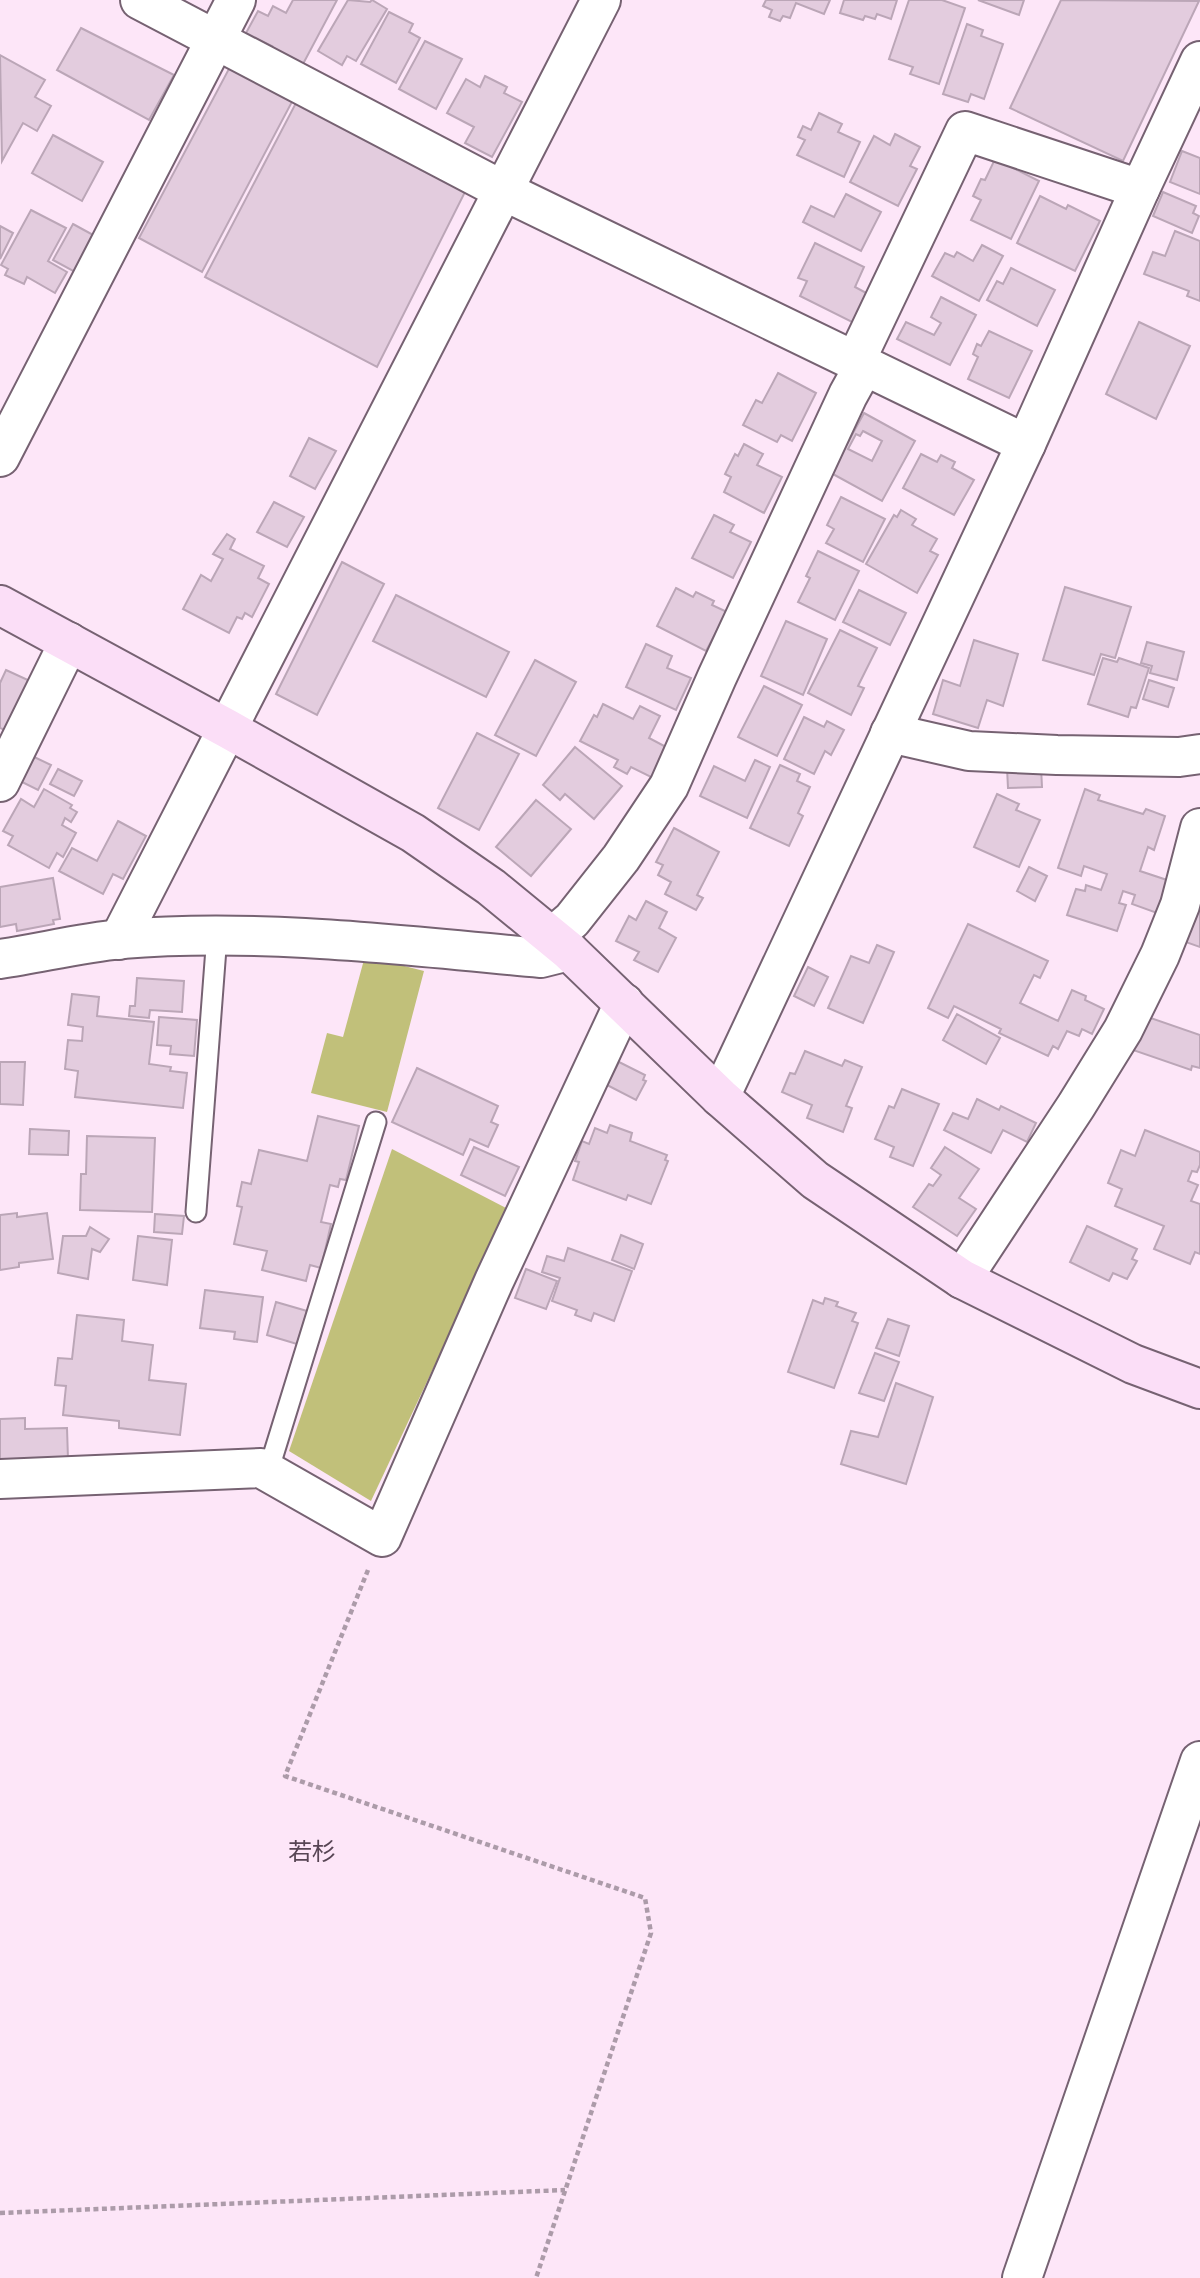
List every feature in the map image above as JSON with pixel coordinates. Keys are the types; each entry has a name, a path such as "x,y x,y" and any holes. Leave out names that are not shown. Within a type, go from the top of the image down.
{"street":[{"path":"140,0 504,191 1026,444"},
{"path":"0,457 236,0"},
{"path":"119,940 601,0"},
{"path":"720,1097 1026,444 1200,61"},
{"path":"0,959 119,940 217,935 310,937 541,958 560,944 572,920 621,858 669,786 965,131 1140,189"},
{"path":"0,605 413,833 491,887 560,944 720,1097 816,1180 962,1279 1133,1364 1200,1389"},
{"path":"0,782 69,642"},
{"path":"890,733 969,751 1138,757 1200,754"},
{"path":"962,1279 1123,1030 1160,955 1180,905 1200,828"},
{"path":"0,1479 261,1468 382,1537 494,1281 624,1003"},
{"path":"1022,2278 1200,1761"}],"lane":[{"path":"196,1212 217,935"},
{"path":"268,1472 376,1122"}],"path":[{"path":"382,1537 285,1776 646,1898 651,1933 536,2278"},
{"path":"0,2213 565,2190"}],"shaded area":[{"path":"365,956 424,971 387,1112 311,1093 327,1033 343,1037"},
{"path":"392,1149 508,1209 371,1501 289,1451"}],"building":[{"path":"293,0 337,0 303,64 269,50 272,46 246,33 258,11 268,16 273,6 286,13"},
{"path":"348,0 372,0 387,9 356,61 347,56 342,65 318,51"},
{"path":"766,0 830,0 824,14 796,3 790,18 783,16 780,21 769,17 772,10 763,6"},
{"path":"844,0 897,0 891,19 877,14 875,19 865,16 863,20 840,13"},
{"path":"909,0 942,0 965,8 939,84 910,74 913,67 889,59"},
{"path":"978,0 1024,0 1019,15"},
{"path":"1061,0 1199,1 1123,161 1010,108"},
{"path":"389,12 413,24 409,32 420,38 396,83 361,64"},
{"path":"967,24 983,30 981,36 1003,44 984,99 971,94 968,102 943,94"},
{"path":"81,28 174,75 149,120 57,70"},
{"path":"425,41 462,59 436,109 399,89"},
{"path":"0,55 45,80 35,97 51,106 37,131 23,123 2,161"},
{"path":"231,65 294,98 202,272 139,238"},
{"path":"485,76 507,87 504,93 522,102 492,157 465,143 474,127 447,113 466,79 480,87"},
{"path":"297,101 467,188 377,367 205,277"},
{"path":"819,113 842,124 838,132 860,142 844,177 797,155 805,140 798,137 803,126 811,130"},
{"path":"895,134 920,147 910,166 917,169 898,206 850,182 874,136 890,145"},
{"path":"53,135 103,162 82,201 32,173"},
{"path":"1182,151 1200,158 1200,194 1170,182"},
{"path":"995,159 1039,181 1011,239 971,220 981,200 973,196 981,179 985,180"},
{"path":"1163,192 1196,206 1193,213 1199,216 1192,233 1153,216"},
{"path":"846,194 881,212 861,251 803,222 811,206 834,217"},
{"path":"1040,196 1066,209 1068,205 1100,221 1075,271 1017,243"},
{"path":"31,210 66,228 48,261 67,272 55,293 27,277 24,284 5,275 8,269 1,265"},
{"path":"73,224 95,236 75,272 53,260"},
{"path":"0,226 13,233 0,259"},
{"path":"1175,231 1200,241 1200,301 1187,296 1189,291 1144,274 1153,252 1165,256"},
{"path":"815,243 864,267 855,287 870,295 856,324 800,296 807,281 798,278"},
{"path":"982,245 1003,256 979,301 932,276 945,253 954,257 957,252 973,261"},
{"path":"1011,268 1055,290 1037,326 987,300 997,281 1003,284"},
{"path":"941,297 976,315 950,365 897,339 906,322 934,335 941,323 931,317"},
{"path":"1139,322 1190,346 1156,419 1106,394"},
{"path":"989,331 1032,351 1009,398 968,379 978,357 973,354 977,344 981,346"},
{"path":"778,373 816,393 792,441 781,435 777,442 743,425 756,400 762,403"},
{"path":"864,413 915,441 882,501 831,473","holes":["863,431 882,441 872,461 848,449 856,434 860,436"]},
{"path":"309,438 336,451 315,489 290,476"},
{"path":"744,444 763,454 757,465 782,477 764,513 724,492 731,477 725,474 735,454 738,456"},
{"path":"921,454 937,462 941,455 955,462 952,468 974,480 954,515 903,488"},
{"path":"841,497 885,519 863,562 826,543 834,529 827,525"},
{"path":"274,502 304,517 287,547 257,532"},
{"path":"901,510 916,519 912,525 937,539 930,551 938,555 917,593 866,564 894,515 897,517"},
{"path":"714,515 734,525 730,532 751,542 733,578 692,558"},
{"path":"227,534 235,539 230,549 264,566 258,578 269,584 252,617 245,613 242,619 237,617 229,633 183,609 201,575 211,581 223,559 213,554"},
{"path":"818,551 859,571 835,620 798,602 810,578 806,576"},
{"path":"342,562 384,584 317,715 276,694"},
{"path":"1065,587 1131,607 1115,658 1101,654 1094,675 1043,660"},
{"path":"676,588 693,597 696,592 714,601 712,605 727,612 706,651 657,626"},
{"path":"859,590 906,613 890,645 843,622"},
{"path":"396,595 509,652 486,697 373,641"},
{"path":"786,621 827,639 803,695 761,676"},
{"path":"840,630 877,648 858,686 864,688 851,715 808,693"},
{"path":"974,640 1018,654 1003,706 987,700 978,728 933,714 943,680 960,686"},
{"path":"1147,642 1184,652 1177,680 1150,673 1152,666 1141,663"},
{"path":"646,644 672,656 667,668 691,678 676,710 626,687"},
{"path":"1103,658 1117,662 1119,658 1149,668 1136,708 1131,707 1128,717 1088,704"},
{"path":"535,660 576,682 536,756 495,735"},
{"path":"6,670 30,681 5,730 0,728 0,683"},
{"path":"1149,680 1174,688 1168,707 1143,699"},
{"path":"764,686 802,705 777,756 738,737"},
{"path":"603,704 633,719 640,706 660,716 649,738 668,748 653,778 631,767 627,774 614,767 618,760 580,741"},
{"path":"804,717 824,727 827,721 844,730 831,755 825,751 814,774 784,759"},
{"path":"477,733 519,754 479,830 438,808"},
{"path":"575,747 622,786 594,819 565,794 560,800 543,785"},
{"path":"32,756 51,765 38,790 20,781"},
{"path":"755,760 770,767 747,818 700,796 714,766 745,781"},
{"path":"780,765 800,774 797,781 810,787 798,813 803,816 789,846 750,828"},
{"path":"1041,767 1042,787 1008,788 1007,768"},
{"path":"58,769 82,781 74,796 50,784"},
{"path":"44,789 72,805 70,808 77,812 71,822 65,818 62,825 76,833 63,857 57,853 49,868 8,845 13,836 3,831 21,799 34,807"},
{"path":"1085,789 1100,795 1098,800 1143,814 1146,809 1165,816 1154,850 1148,847 1140,871 1167,880 1157,913 1132,904 1135,895 1123,891 1119,903 1126,905 1117,931 1067,915 1076,889 1085,891 1086,885 1101,890 1107,874 1084,866 1081,876 1058,868"},
{"path":"997,794 1019,804 1016,810 1040,820 1019,867 974,847"},
{"path":"536,800 571,829 531,876 496,847"},
{"path":"118,821 146,836 123,879 113,874 103,894 59,871 72,848 97,861"},
{"path":"674,828 719,852 697,895 703,898 696,910 665,894 671,882 658,875 663,865 656,862"},
{"path":"1029,867 1047,876 1035,901 1017,891"},
{"path":"53,878 60,919 53,920 54,924 17,931 16,924 0,927 0,887"},
{"path":"1200,899 1200,947 1180,940"},
{"path":"646,901 667,912 659,928 676,938 658,972 634,960 639,952 616,941 629,916 636,920"},
{"path":"968,924 1048,961 1040,978 1034,975 1020,1003 1058,1021 1072,990 1104,1009 1092,1034 1082,1029 1079,1036 1067,1031 1058,1049 1053,1046 1048,1056 999,1033 1001,1029 954,1006 948,1018 928,1008"},
{"path":"877,945 894,952 863,1023 828,1008 851,956 869,963"},
{"path":"808,967 828,977 814,1006 794,996"},
{"path":"137,978 184,981 182,1012 150,1010 149,1018 129,1016 130,1006 135,1006"},
{"path":"72,994 99,997 97,1016 154,1022 149,1064 171,1067 170,1071 187,1073 183,1108 75,1097 78,1071 65,1069 68,1040 82,1041 83,1027 68,1025"},
{"path":"957,1014 1000,1038 986,1064 943,1040"},
{"path":"1142,1015 1200,1035 1200,1068 1192,1066 1191,1070 1130,1049"},
{"path":"159,1017 197,1020 194,1056 170,1054 171,1046 157,1045"},
{"path":"805,1051 842,1066 845,1060 862,1067 846,1106 852,1108 843,1132 807,1118 812,1105 782,1092 790,1073 795,1074"},
{"path":"0,1062 25,1062 23,1105 0,1104"},
{"path":"619,1062 645,1075 643,1080 646,1081 636,1100 607,1085"},
{"path":"417,1068 498,1106 491,1122 498,1125 488,1147 470,1139 463,1155 392,1122"},
{"path":"902,1089 939,1104 913,1166 890,1157 894,1147 875,1139 889,1106 894,1108"},
{"path":"977,1099 999,1110 1001,1106 1036,1123 1027,1142 1003,1130 991,1153 944,1130 953,1113 968,1119"},
{"path":"318,1116 359,1126 346,1180 340,1179 338,1187 330,1185 321,1222 331,1224 321,1268 310,1265 306,1281 262,1270 267,1251 234,1244 242,1207 237,1206 242,1182 251,1184 259,1150 307,1161"},
{"path":"610,1125 632,1133 630,1141 667,1155 665,1160 668,1161 651,1204 628,1195 626,1200 573,1180 579,1162 575,1161 582,1141 589,1144 595,1128 607,1133"},
{"path":"30,1129 69,1131 68,1155 29,1154"},
{"path":"1145,1130 1200,1152 1200,1165 1197,1172 1192,1171 1188,1181 1198,1185 1191,1201 1200,1204 1200,1254 1195,1252 1190,1264 1154,1249 1164,1226 1115,1206 1122,1189 1108,1183 1121,1150 1135,1156"},
{"path":"87,1136 155,1138 152,1212 80,1210 81,1174 86,1174"},
{"path":"474,1147 519,1167 505,1196 461,1175"},
{"path":"945,1147 979,1169 959,1198 976,1209 957,1236 913,1207 929,1184 933,1186 941,1175 931,1168"},
{"path":"17,1213 17,1217 47,1213 53,1259 19,1263 19,1267 0,1270 0,1215"},
{"path":"155,1214 184,1216 182,1234 154,1232"},
{"path":"1087,1226 1137,1249 1132,1259 1137,1261 1127,1279 1113,1273 1109,1281 1070,1262"},
{"path":"90,1227 109,1239 100,1252 92,1249 88,1279 58,1273 63,1236 86,1236"},
{"path":"621,1235 643,1244 634,1269 612,1260"},
{"path":"138,1236 172,1240 167,1285 133,1280"},
{"path":"568,1248 632,1271 614,1321 594,1313 591,1321 575,1315 577,1310 552,1301 560,1278 542,1272 547,1256 564,1261"},
{"path":"526,1269 557,1281 546,1309 515,1298"},
{"path":"205,1290 263,1297 257,1342 234,1339 235,1332 200,1328"},
{"path":"825,1298 838,1302 836,1306 856,1313 852,1321 858,1323 834,1388 788,1372 813,1300 823,1304"},
{"path":"276,1302 307,1311 297,1344 267,1335"},
{"path":"77,1315 124,1320 122,1341 153,1345 149,1380 186,1384 180,1435 119,1428 119,1421 63,1415 66,1386 55,1385 58,1358 72,1359"},
{"path":"888,1319 909,1326 899,1356 876,1348"},
{"path":"875,1353 899,1362 884,1401 859,1393"},
{"path":"896,1383 933,1397 906,1484 841,1464 851,1431 878,1437"},
{"path":"25,1418 25,1429 67,1428 68,1459 0,1461 0,1419"}],"district":[{"name":"若杉","path":"312,1852"}]}
